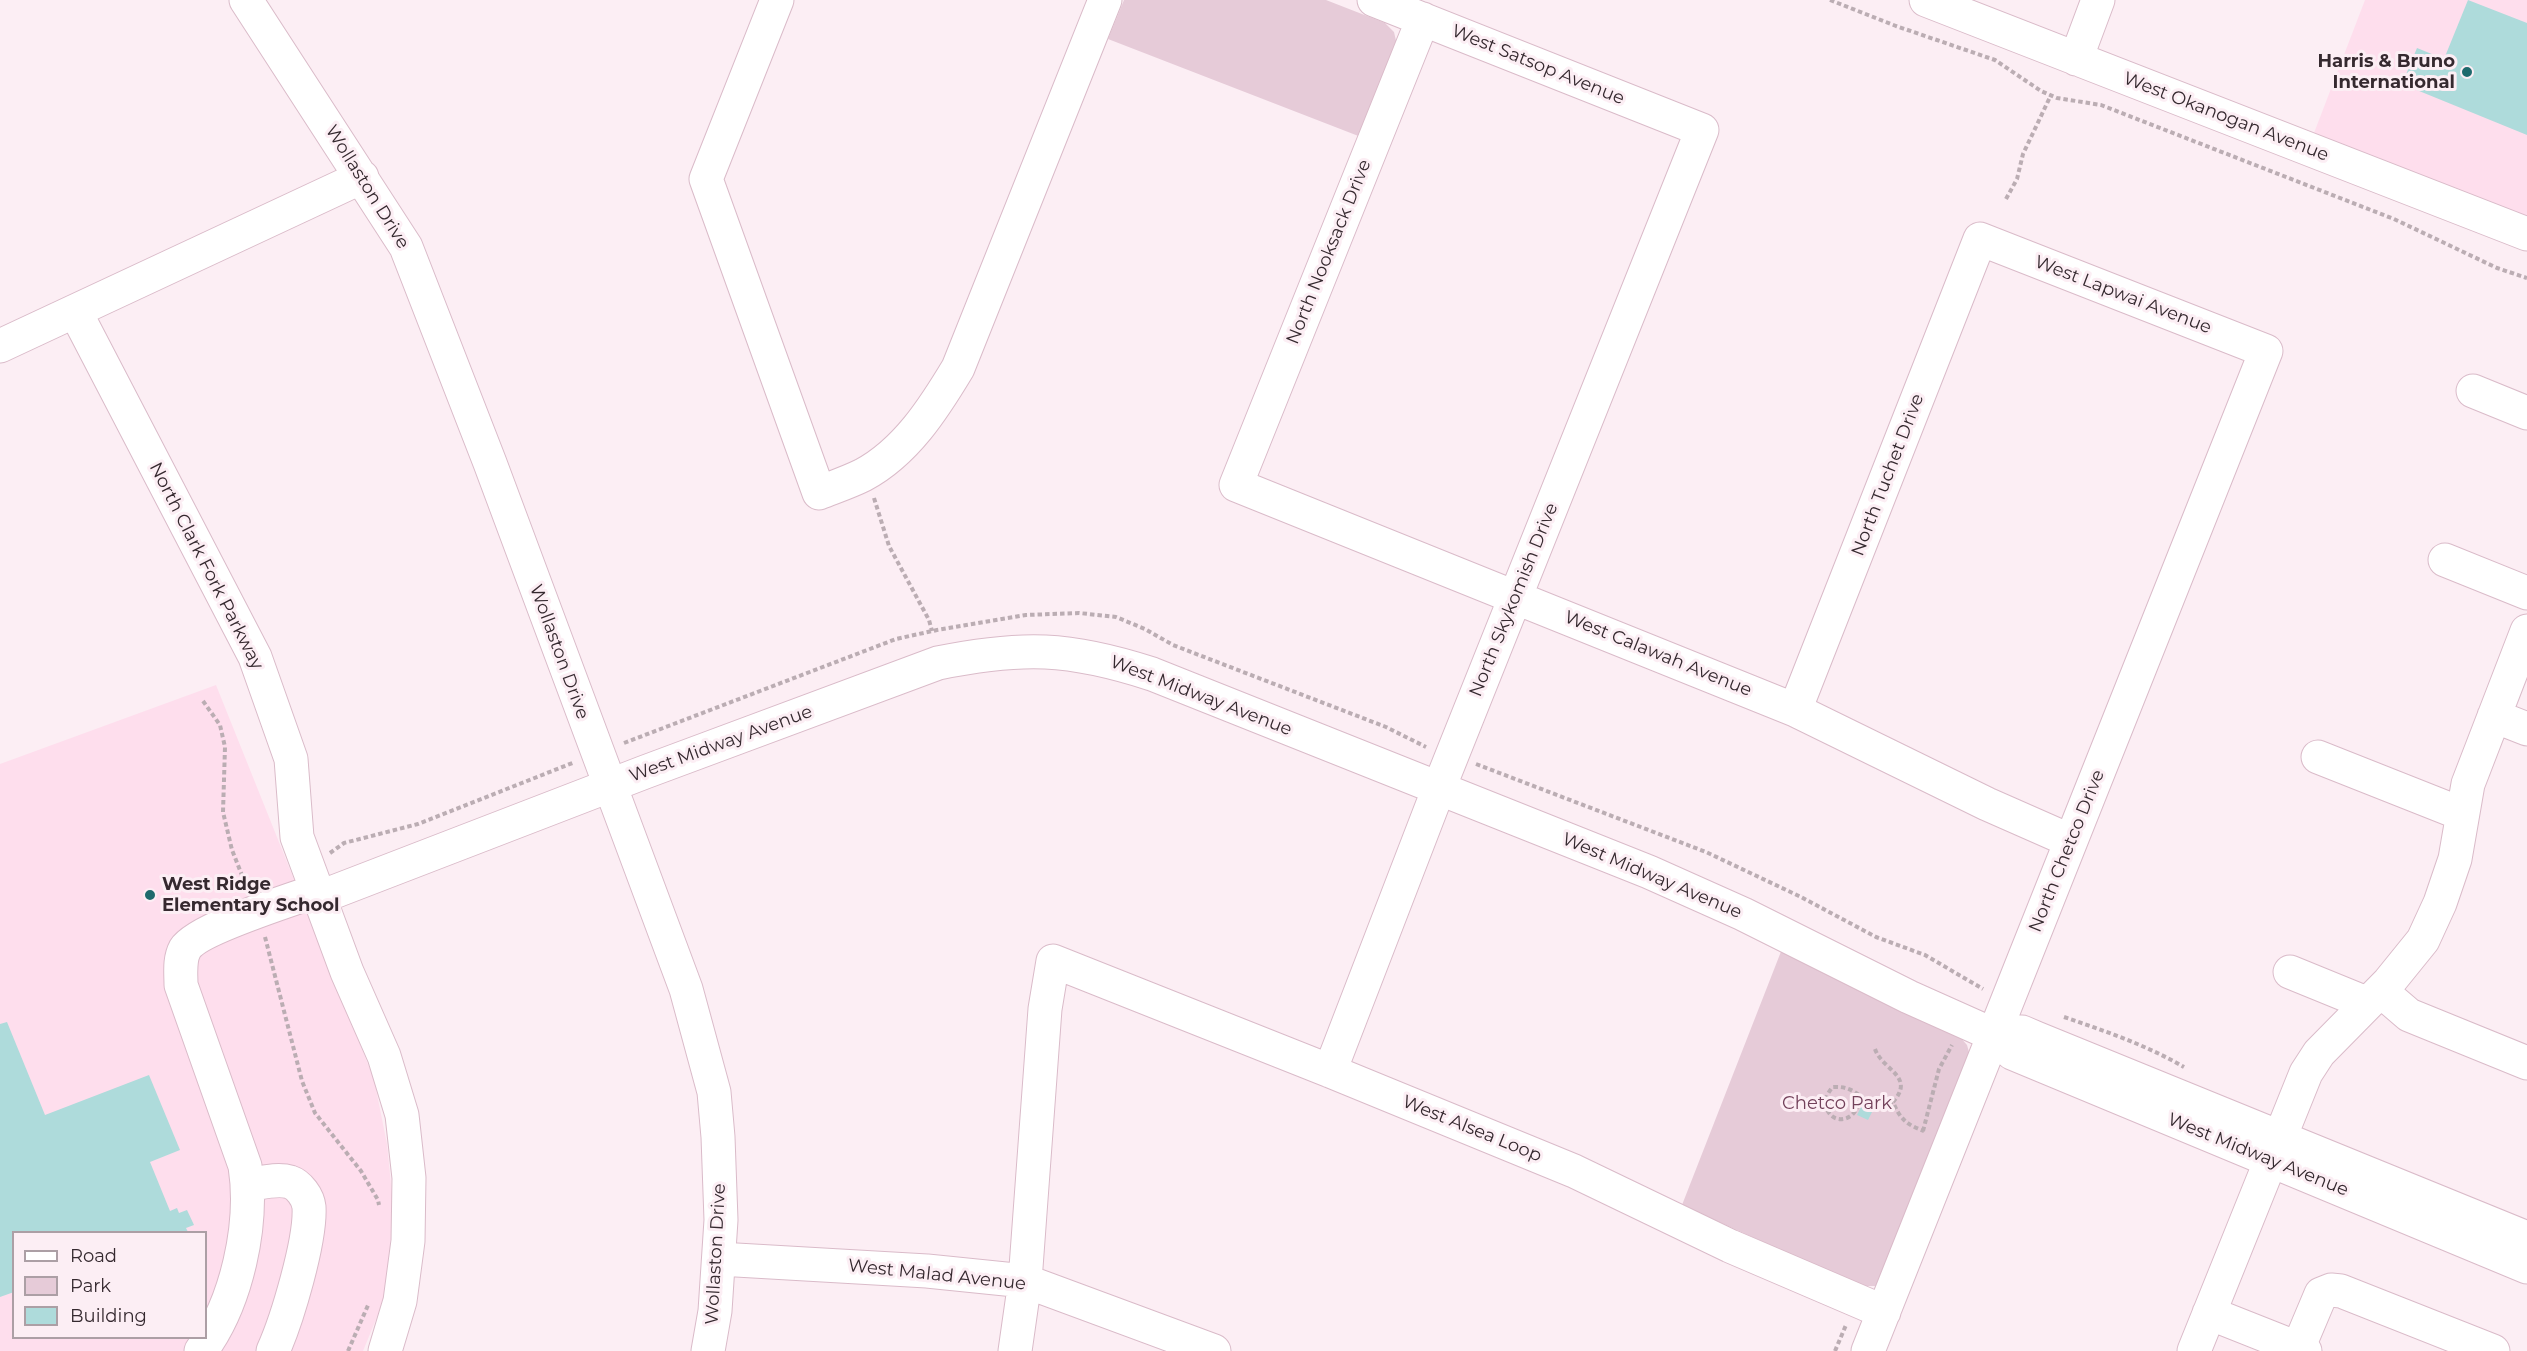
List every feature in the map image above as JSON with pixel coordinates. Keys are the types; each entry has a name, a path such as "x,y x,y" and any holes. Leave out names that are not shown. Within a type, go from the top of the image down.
{"street":[{"name":"Wollaston Drive","path":"246,0 406,247 490,463 686,989 714,1092 721,1181 719,1259 715,1311 708,1351"},
{"path":"777,0 706,179 819,493 863,475 887,459 908,438 941,396 957,368 976,324 1105,0"},
{"name":"West Satsop Avenue","path":"1374,0 1702,130"},
{"name":"West Okanogan Avenue","path":"1926,0 2527,234"},
{"path":"2076,59 2098,0"},
{"name":"North Nooksack Drive","path":"1236,485 1423,19"},
{"name":"North Skykomish Drive","path":"1330,1071 1439,788 1702,130"},
{"path":"0,346 362,177"},
{"name":"West Lapwai Avenue","path":"1980,239 2266,351"},
{"name":"North Tuchet Drive","path":"1795,710 1980,239"},
{"name":"North Clark Fork Parkway","path":"75,311 255,657 291,759 297,837 347,972 384,1056 402,1115 409,1178 408,1241 400,1301 385,1351"},
{"name":"North Chetco Drive","path":"1868,1351 1870,1306 1994,1035 2266,351"},
{"path":"2473,391 2527,413"},
{"name":"West Calawah Avenue","path":"1236,485 1795,710 1987,804 2071,841"},
{"path":"2445,560 2527,593"},
{"path":"2194,1351 2306,1073 2319,1053 2373,997 2423,940 2440,903 2455,860 2468,784 2527,631"},
{"name":"West Midway Avenue","path":"201,1351 222,1315 234,1283 248,1220 248,1185 245,1166 181,985 181,961 186,947 202,936 256,913 317,894 938,663 986,653 1028,650 1068,652 1110,660 1152,674 1702,895 1963,1022 1994,1035 2022,1032 2527,1267"},
{"path":"2494,716 2527,729"},
{"path":"2318,757 2462,814"},
{"name":"West Alsea Loop","path":"1025,1281 1045,1009 1053,962 1330,1071 1574,1171 1730,1246 1870,1306"},
{"path":"2290,972 2373,997 2409,1015 2527,1063"},
{"name":"West Midway Avenue","path":"2275,1149 2527,1238"},
{"path":"248,1185 278,1180 291,1182 303,1191 309,1204 308,1228 295,1285 273,1351"},
{"name":"West Malad Avenue","path":"719,1259 927,1270 1025,1281 1214,1351"},
{"path":"1015,1351 1025,1281"},
{"path":"2209,1313 2300,1350 2321,1294 2331,1290 2341,1291 2493,1351"}],"path":[{"path":"1830,0 1896,26 1995,60 2051,95 2101,105 2394,219 2497,268 2527,278"},
{"path":"2006,199 2017,179 2023,154 2051,95"},
{"path":"874,497 889,546 929,620 932,632"},
{"path":"203,701 220,725 225,747 223,812 232,850 256,913 302,1081 315,1113 361,1171 378,1200 379,1209"},
{"path":"1921,1142 1939,1069 1978,987"},
{"path":"1863,1098 1848,1117 1838,1118 1826,1111 1824,1103 1827,1093 1833,1087 1850,1088 1875,1104 1893,1102 1898,1097 1901,1082 1875,1050"},
{"path":"1893,1102 1899,1117 1910,1126 1923,1131"},
{"path":"348,1351 372,1295"},
{"path":"1835,1351 1870,1306"}],"shaded area":[{"path":"2365,0 2527,0 2527,217 2314,133"},
{"name":"West Ridge Elementary School","path":"216,685 374,1079 387,1144 393,1204 388,1290 363,1351 0,1351 0,764"}],"green space":[{"path":"1124,0 1326,0 1385,23 1394,32 1397,45 1361,137 1108,39"},
{"name":"Chetco Park","path":"1782,949 1960,1037 1967,1045 1971,1059 1878,1286 1860,1286 1682,1205"}],"building":[{"name":"Harris & Bruno International","path":"2468,0 2527,23 2527,135 2402,84 2417,48 2444,59"},
{"path":"7,1022 45,1115 149,1075 180,1150 150,1162 170,1211 177,1208 179,1213 187,1210 194,1225 186,1228 188,1231 12,1231 12,1293 0,1297 0,1024"},
{"path":"1862,1105 1873,1110 1868,1120 1857,1115"}],"place":[{"name":"Harris & Bruno International","path":"2467,72"},
{"name":"West Ridge Elementary School","path":"150,895"}]}
